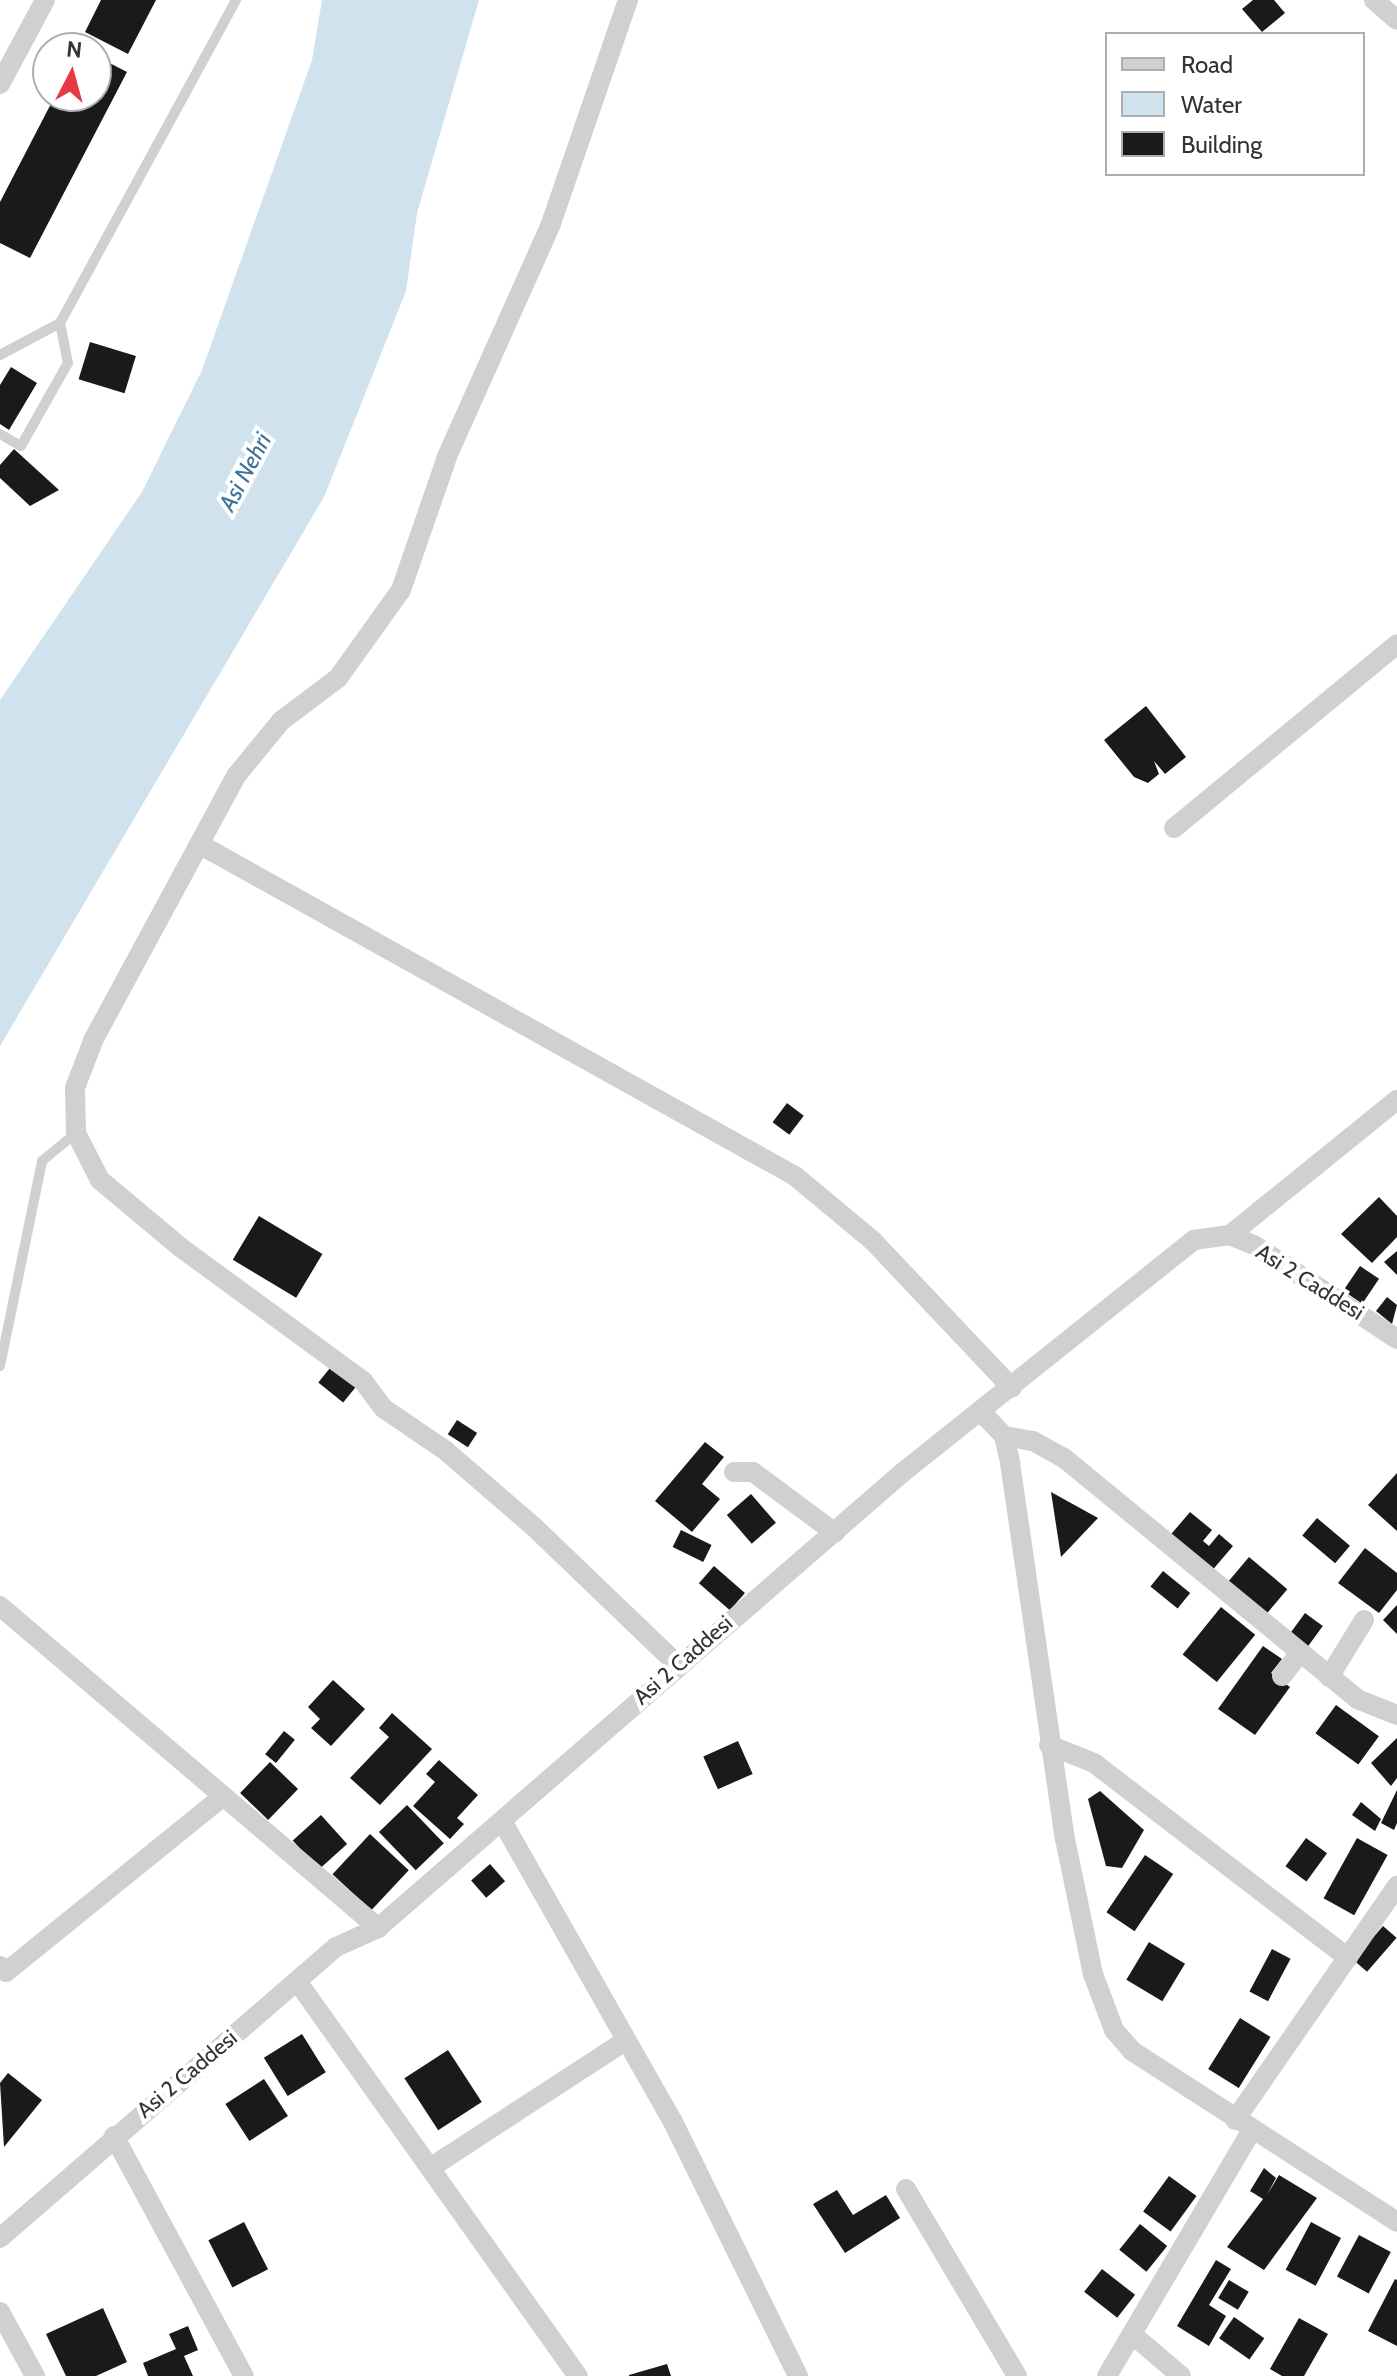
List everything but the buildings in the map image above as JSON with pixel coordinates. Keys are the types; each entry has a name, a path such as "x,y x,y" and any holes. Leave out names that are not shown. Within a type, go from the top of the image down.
{"street":[{"path":"0,84 45,0"},
{"path":"628,0 551,224 447,457 401,590 338,678 281,721 236,776 93,1041 75,1088 76,1133 100,1180 316,1349 363,1381 383,1408 446,1451 533,1526 677,1664"},
{"path":"1374,0 1397,20"},
{"path":"1174,828 1397,644"},
{"path":"199,844 795,1176 873,1241 1012,1388"},
{"path":"1230,1235 1397,1100"},
{"name":"Asi 2 Caddesi","path":"0,2238 114,2136 336,1947 378,1928 677,1664 983,1414 1125,1290 1194,1240 1230,1235 1397,1339"},
{"path":"983,1414 1004,1436 1049,1745 1093,1974 1114,2030 1132,2051 1397,2222"},
{"path":"1004,1436 1033,1441 1064,1458 1357,1699 1397,1715"},
{"path":"734,1472 753,1472 835,1533"},
{"path":"0,1606 378,1928"},
{"path":"1329,1677 1364,1620"},
{"path":"1282,1676 1299,1654"},
{"path":"1049,1745 1094,1763 1348,1958"},
{"path":"0,1966 6,1972 223,1796"},
{"path":"502,1821 673,2122 798,2376"},
{"path":"1107,2376 1133,2335 1243,2125 1397,1886"},
{"path":"297,1981 578,2376"},
{"path":"430,2168 625,2041"},
{"path":"114,2136 244,2376"},
{"path":"906,2189 1017,2376"},
{"path":"0,2312 35,2376"},
{"path":"1133,2335 1181,2376"}],"lane":[{"path":"0,355 60,323 236,0"},
{"path":"0,434 21,446 68,363 60,323"},
{"path":"0,1366 42,1161 76,1133"}],"water":[{"name":"Asi Nehri","path":"322,0 479,0 417,213 406,291 324,497 0,1046 0,700 142,492 202,370 312,60"}]}
